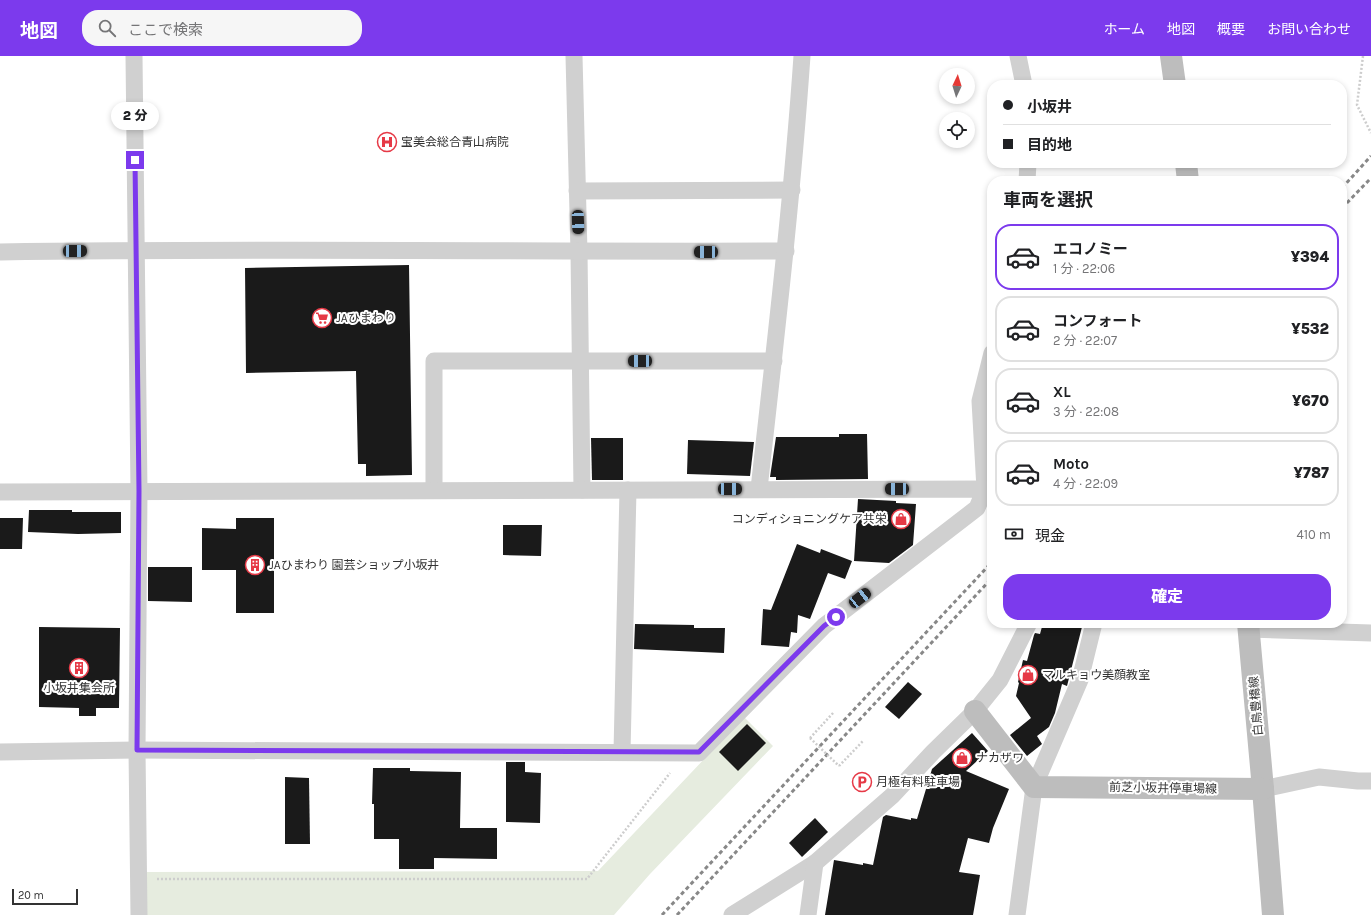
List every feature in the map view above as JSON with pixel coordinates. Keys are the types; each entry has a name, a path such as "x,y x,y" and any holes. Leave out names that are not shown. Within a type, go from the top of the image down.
{"main road":[{"path":"1171,56 1174,80"},
{"name":"白鳥豊橋線","path":"1249,628 1264,789"},
{"path":"975,711 1034,787"},
{"name":"前芝小坂井停車場線","path":"1034,787 1264,789"},
{"path":"1264,789 1273,915"}],"street":[{"path":"134,56 139,491 137,750 139,915"},
{"path":"574,56 579,252 582,490"},
{"path":"759,489 786,251 802,56"},
{"path":"1018,56 1023,80"},
{"path":"577,191 792,190"},
{"path":"0,252 136,250 579,252 786,251"},
{"path":"434,490 434,361 774,361"},
{"path":"987,373 980,401 987,469"},
{"path":"0,492 987,489"},
{"path":"622,752 628,490"},
{"path":"0,752 137,750 699,752 824,626 977,508 987,492"},
{"path":"732,915 815,863 894,795 975,711 1000,680 1027,628"},
{"path":"1017,915 1034,787 1080,680 1093,628"},
{"path":"1284,628 1371,633"},
{"path":"1264,789 1319,777 1371,781"},
{"path":"808,915 815,863"}],"path":[{"path":"1363,56 1357,104 1371,133"},
{"path":"834,712 810,738 839,766 863,741"},
{"path":"138,879 587,879 686,753"}],"shaded area":[{"path":"744,717 773,746 650,874 614,915 147,915 147,872 598,871"}],"building":[{"path":"409,265 412,475 366,476 366,464 358,464 356,371 246,373 245,268"},
{"path":"839,434 867,434 868,479 776,480 776,477 770,477 776,437 839,437"},
{"path":"591,438 623,438 623,480 592,480"},
{"path":"688,440 754,442 750,476 687,474"},
{"path":"858,499 896,501 896,503 916,504 913,545 889,563 854,561"},
{"path":"29,510 121,512 121,533 78,534 28,532"},
{"path":"0,518 23,518 22,549 0,549"},
{"name":"JAひまわり 園芸ショップ小坂井","path":"236,518 274,518 274,613 236,613 236,570 202,570 202,528 236,529"},
{"path":"503,525 542,525 541,556 503,555"},
{"path":"797,544 820,553 821,549 852,561 845,579 828,573 810,619 798,615 797,633 791,632 789,647 761,645 763,609 771,610"},
{"path":"148,567 192,567 192,602 148,601"},
{"path":"635,624 694,625 694,628 725,628 724,653 634,649"},
{"name":"小坂井集会所","path":"39,627 120,628 119,708 96,708 96,716 79,716 79,708 39,707"},
{"path":"1042,628 1082,628 1067,686 1062,684 1055,713 1049,727 1037,736 1042,744 1027,756 1010,735 1031,718 1016,696 1023,660 1027,661 1035,633 1040,634"},
{"path":"908,682 922,694 899,719 885,707"},
{"path":"747,724 766,743 738,771 719,752"},
{"path":"972,733 988,751 966,771 1009,789 993,828 989,843 968,838 959,872 980,875 973,915 825,915 834,860 863,865 863,863 873,865 883,817 886,815 911,820 911,818 917,819 932,769"},
{"path":"506,762 525,762 525,772 541,773 540,823 506,822"},
{"path":"373,768 410,768 410,771 461,772 460,828 497,828 497,859 434,858 434,869 399,869 399,839 374,839 374,804 372,804"},
{"path":"285,777 309,778 310,844 285,844"},
{"path":"815,818 828,832 802,857 789,843"}],"railway":[{"path":"1347,182 1371,156"},
{"path":"1347,203 1371,178"},
{"path":"662,915 987,567"},
{"path":"677,915 987,583"}],"place":[{"name":"宝美会総合青山病院","path":"387,142"},
{"name":"JAひまわり","path":"322,318"},
{"name":"コンディショニングケア共栄","path":"901,519"},
{"name":"JAひまわり 園芸ショップ小坂井","path":"255,565"},
{"name":"小坂井集会所","path":"79,668"},
{"name":"マルキョウ美顔教室","path":"1028,675"},
{"name":"ナカザワ","path":"962,758"},
{"name":"月極有料駐車場","path":"862,782"}],"route":[{"path":"135,160 139,491 137,750 699,752 824,626 836,617"}]}
